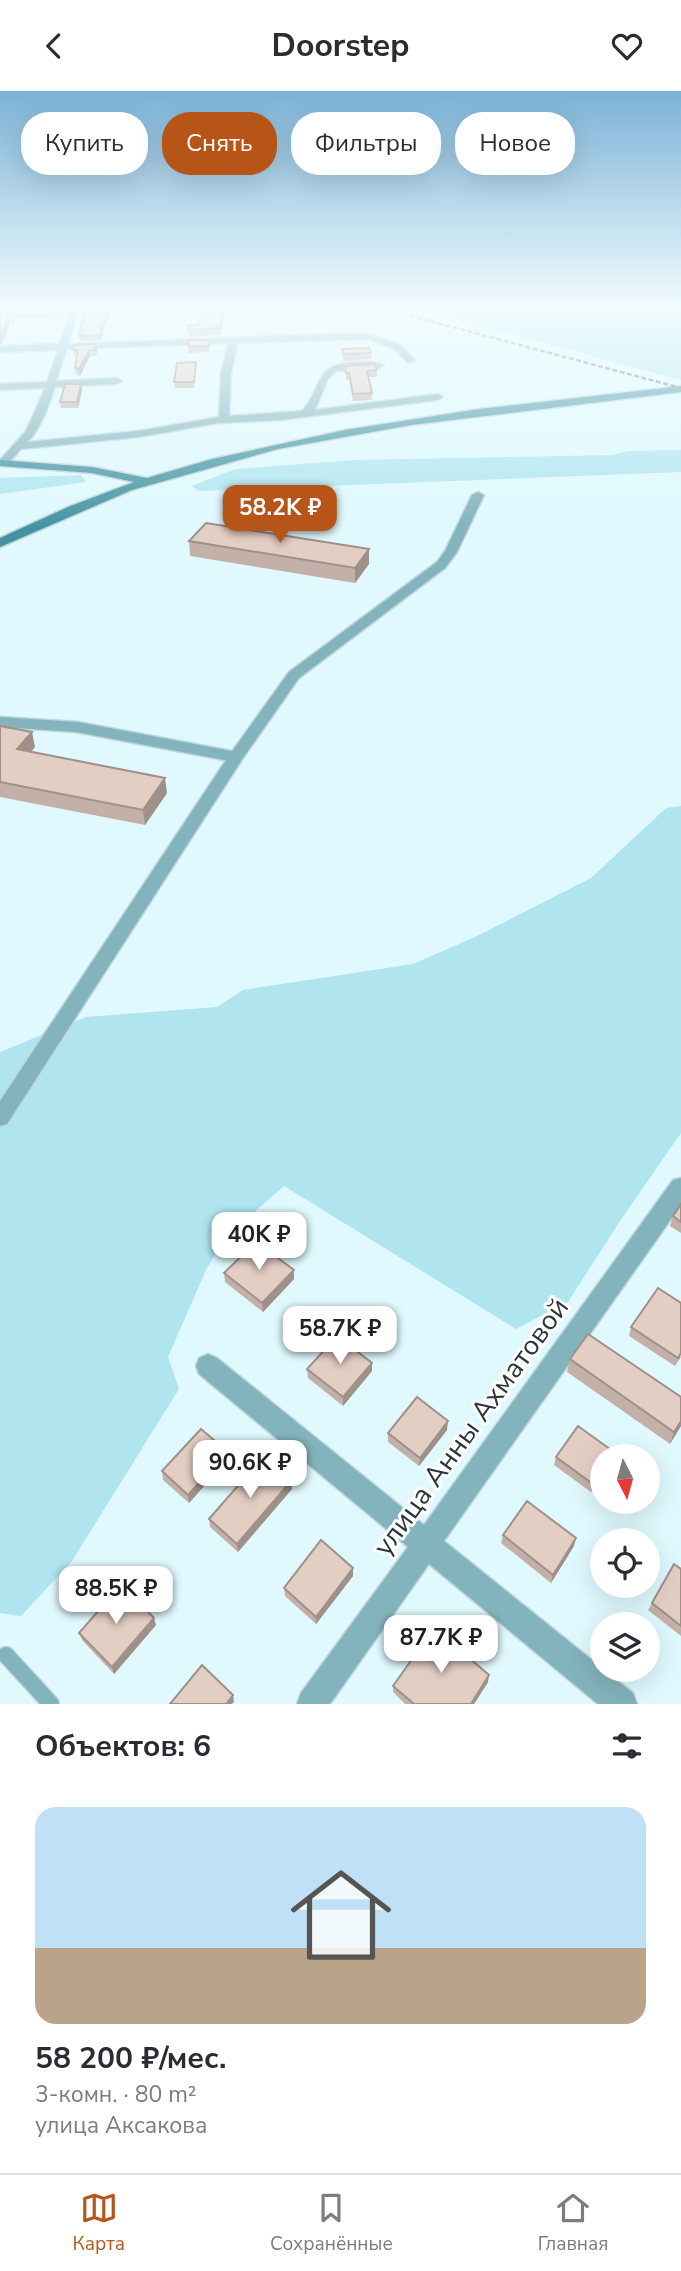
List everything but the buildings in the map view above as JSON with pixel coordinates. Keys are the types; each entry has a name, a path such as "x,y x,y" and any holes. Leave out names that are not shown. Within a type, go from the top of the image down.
{"main road":[{"path":"0,543 96,499 146,481 282,445 377,427 681,389"},
{"path":"2,463 154,473 197,466"},
{"path":"92,470 146,481"},
{"path":"92,470 110,478 112,482 96,499"}],"street":[{"path":"2,463 31,432 52,379"},
{"path":"224,419 226,379"},
{"path":"306,413 319,398 323,379"},
{"path":"0,387 117,381"},
{"path":"19,446 139,434 224,419 306,413 438,397"},
{"path":"0,1118 236,757 294,675 441,565 451,552 478,495"},
{"name":"улица Анны Ахматовой","path":"312,1704 681,1187"},
{"path":"208,1366 622,1704"}],"lane":[{"path":"0,722 77,727 236,757"},
{"path":"6,1655 51,1704"}],"shaded area":[{"path":"681,450 681,472 198,491 192,486 235,469 355,460 612,455 628,451"},
{"path":"81,475 86,482 0,494 0,478"},
{"path":"681,806 681,1133 568,1302 516,1329 284,1186 223,1240 206,1270 168,1357 179,1389 72,1561 21,1616 0,1613 0,1052 86,1017 217,1007 243,990 413,964 477,936 591,878 666,808"}],"railway":[{"path":"648,379 681,388"}]}
